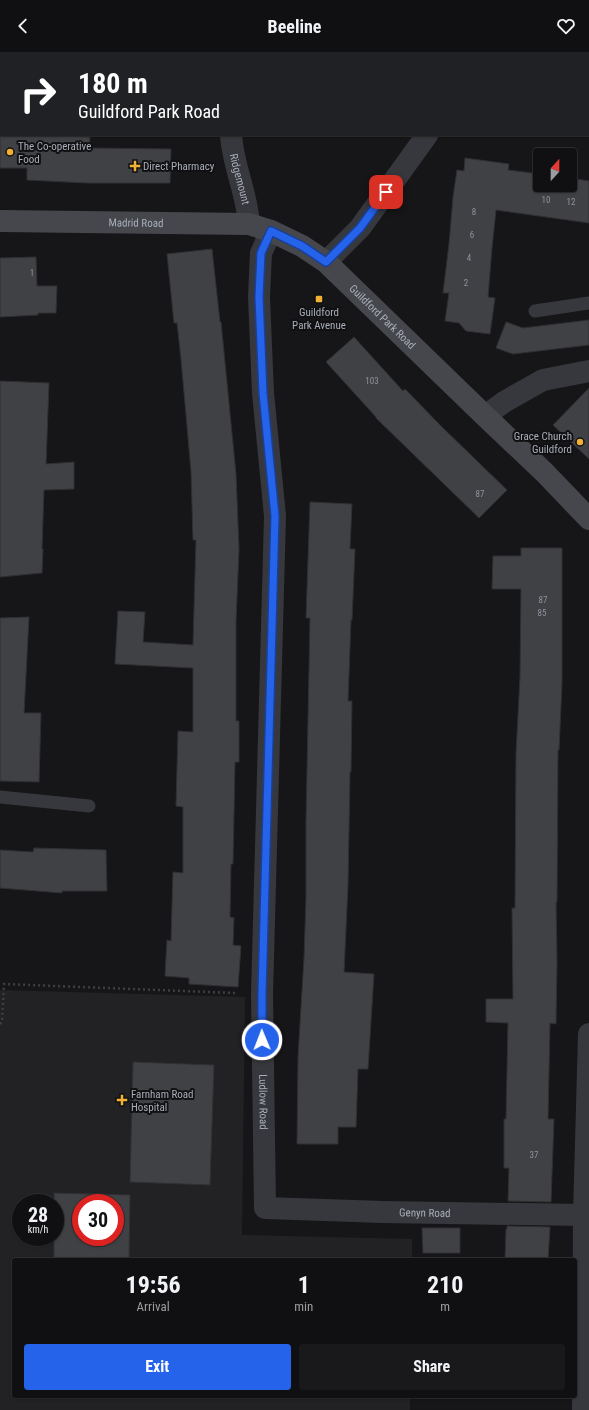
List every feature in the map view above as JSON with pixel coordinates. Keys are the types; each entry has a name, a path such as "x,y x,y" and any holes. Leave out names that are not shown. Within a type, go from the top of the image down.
{"street":[{"name":"Ridgemount","path":"231,136 232,152 248,208 249,224"},
{"path":"326,262 360,228 426,136"},
{"name":"Madrid Road","path":"0,220 249,224 271,231"},
{"name":"Guildford Park Road","path":"271,231 302,246 326,262 545,473 589,520"},
{"name":"Ludlow Road","path":"265,1208 262,994 275,516 263,393 259,297 261,253 271,231"},
{"path":"485,416 504,402 543,380 589,371"},
{"path":"583,1410 584,1214 589,1034"},
{"name":"Genyn Road","path":"265,1208 398,1212 584,1214"}],"lane":[{"path":"535,311 589,303"},
{"path":"0,797 89,806"}],"path":[{"path":"0,1024 2,1022 4,984 262,994"}],"shaded area":[{"name":"Farnham Road Hospital","path":"0,990 245,997 242,1235 412,1239 412,1258 12,1258 12,1398 410,1398 410,1410 0,1410"}],"building":[{"path":"0,136 90,137 89,148 171,149 170,183 87,183 27,180 27,168 0,168"},
{"path":"465,158 509,164 508,170 533,173 533,192 577,192 577,179 589,181 589,223 496,210 488,297 495,298 490,334 466,331 459,323 445,321 449,293 443,293 453,197 457,170 464,171"},
{"path":"212,249 221,322 236,474 239,549 236,621 236,721 239,721 239,762 235,762 233,864 231,864 230,917 234,918 233,945 241,946 238,987 189,984 189,978 165,976 167,940 171,941 173,872 183,873 183,807 176,806 178,731 193,732 193,668 115,664 118,611 145,612 143,642 193,645 196,540 193,540 191,471 181,359 177,323 174,323 167,254"},
{"path":"36,257 37,286 57,286 56,313 38,313 38,315 0,317 0,258"},
{"path":"589,320 589,345 513,354 496,348 506,322 523,328"},
{"path":"354,337 403,391 405,389 507,490 479,518 376,418 326,362"},
{"path":"0,381 49,383 46,464 74,462 74,489 44,490 42,573 0,577"},
{"name":"Grace Church Guildford","path":"589,388 589,459 553,425"},
{"path":"310,502 352,504 350,549 355,549 348,701 352,701 351,772 344,972 374,974 368,1069 358,1069 356,1127 338,1127 338,1144 297,1144 298,1057 306,899 310,618 306,618"},
{"path":"521,548 562,548 562,684 558,750 556,1024 550,1023 548,1119 554,1119 551,1202 508,1201 509,1168 504,1168 504,1119 506,1119 508,1023 486,1022 486,999 513,999 512,908 515,908 516,754 520,677 521,589 492,589 493,556 521,556"},
{"path":"29,617 24,713 41,713 39,782 0,781 0,618"},
{"path":"34,848 106,850 107,891 62,891 62,893 0,888 0,850 33,852"},
{"path":"133,1062 214,1065 210,1185 130,1182"},
{"path":"54,1193 92,1194 72,1194 72,1246 124,1246 124,1195 130,1195 129,1258 54,1258 54,1246 64,1246 64,1194"},
{"path":"507,1226 550,1227 548,1258 505,1258"},
{"path":"422,1228 460,1228 460,1253 423,1253"}],"place":[{"name":"The Co-operative Food","path":"10,152"},
{"name":"Direct Pharmacy","path":"135,166"},
{"name":"Guildford Park Avenue","path":"319,299"},
{"name":"Grace Church Guildford","path":"580,442"},
{"name":"Farnham Road Hospital","path":"122,1100"}],"route":[{"path":"262,1040 275,516 263,393 259,297 261,253 271,231 302,246 326,262 360,228 386,192"}]}
